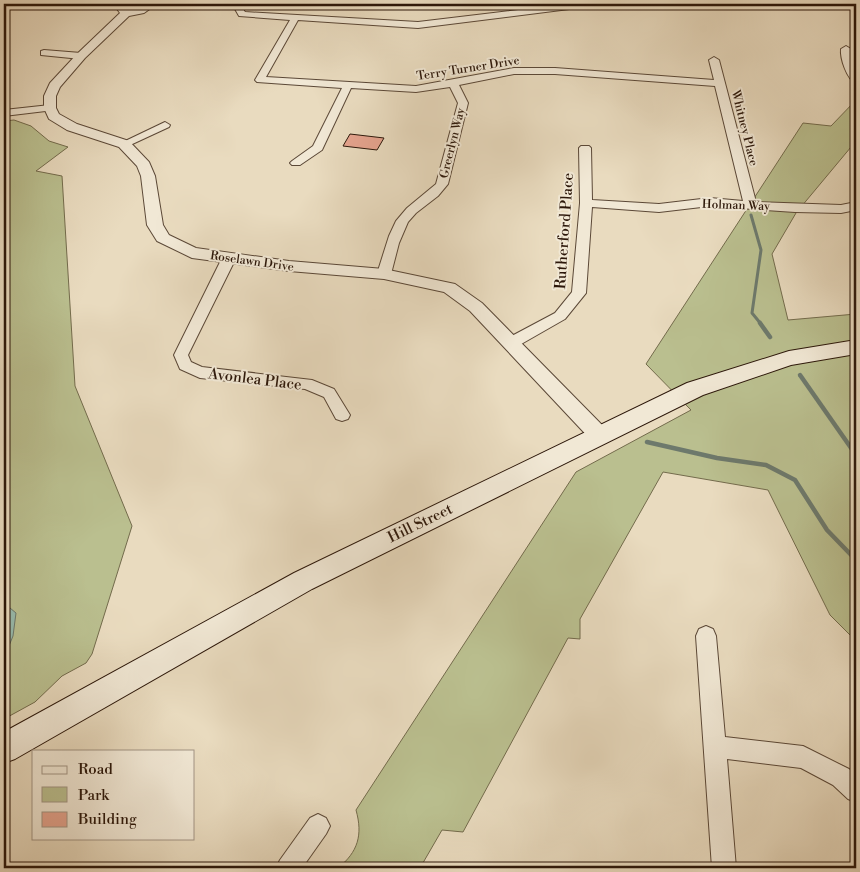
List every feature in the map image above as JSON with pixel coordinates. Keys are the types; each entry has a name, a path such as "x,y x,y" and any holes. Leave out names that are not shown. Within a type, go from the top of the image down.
{"main road":[{"name":"Hill Street","path":"4,748 303,581 695,389 789,358 856,347"}],"street":[{"path":"84,4 144,10 147,6 145,4"},
{"path":"244,4 239,10 242,14 418,25 584,4"},
{"path":"4,113 50,108 50,96 54,86 126,7"},
{"name":"Terry Turner Drive","path":"295,18 260,80 416,89 514,71 555,71 720,83"},
{"path":"846,49 845,55 856,80"},
{"path":"44,53 81,56"},
{"name":"Whitney Place","path":"714,60 750,203"},
{"name":"Greerlyn Way","path":"384,274 396,234 407,214 435,194 442,184 463,103 453,83"},
{"path":"296,163 318,148 348,85"},
{"name":"Roselawn Drive","path":"50,108 54,116 72,127 124,144 144,165 148,176 155,225 163,238 192,252 289,266 384,274 449,288 476,307 600,436"},
{"path":"124,144 165,125"},
{"name":"Rutherford Place","path":"511,342 560,316 579,293 586,203 585,148"},
{"name":"Holman Way","path":"586,203 659,208 710,202 750,203 804,208 841,209 856,206"},
{"name":"Avonlea Place","path":"229,258 181,355 185,364 200,372 307,384 329,393 342,415"},
{"path":"706,636 724,868"},
{"path":"716,747 804,758 841,778 856,791"},
{"path":"288,868 318,826"}],"green space":[{"path":"856,100 856,141 796,213 772,254 788,320 856,314 856,641 830,615 768,490 663,472 580,619 580,639 568,638 463,832 442,830 420,868 338,868 350,856 357,842 359,827 356,810 576,472 691,410 646,364 803,123 831,126"},
{"path":"14,120 31,126 49,141 68,147 36,171 62,176 75,386 132,526 92,654 86,663 62,676 35,702 4,719 4,121"}],"shaded area":[{"path":"4,603 16,613 13,636 4,658"}],"building":[{"path":"350,134 384,138 377,150 343,146"}],"waterway":[{"path":"751,215 761,250 752,313 761,324"},
{"path":"760,323 770,337"},
{"path":"800,375 856,455"},
{"path":"647,442 717,458 766,465 795,480 827,530 856,560"}]}
